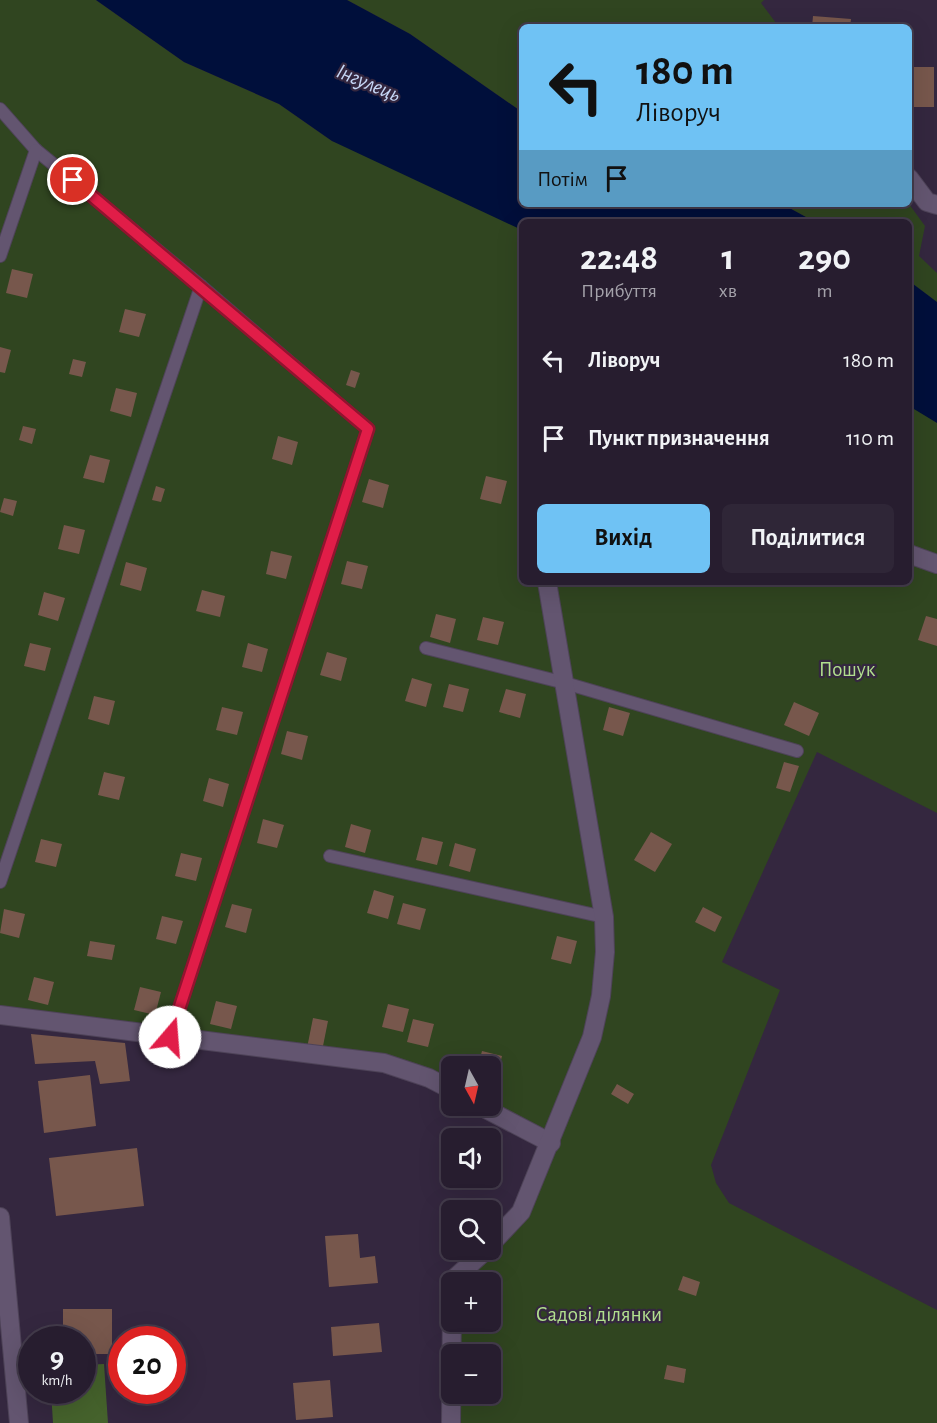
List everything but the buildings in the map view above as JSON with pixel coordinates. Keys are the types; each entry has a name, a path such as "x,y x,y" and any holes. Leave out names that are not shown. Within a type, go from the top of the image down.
{"street":[{"path":"912,182 927,202 937,205"},
{"path":"912,555 937,564"},
{"path":"501,1233 521,1212 551,1143 592,1037 603,974 604,917 548,585"},
{"path":"0,1015 384,1063 441,1084"},
{"path":"499,1116 551,1143"},
{"path":"0,1217 19,1423"},
{"path":"462,1272 475,1260"},
{"path":"451,1423 452,1332"}],"lane":[{"path":"0,109 36,150 201,286 368,429 170,1037"},
{"path":"0,256 36,150"},
{"path":"0,882 201,286"},
{"path":"426,648 565,683 797,751"},
{"path":"330,856 604,917"}],"green space":[{"path":"0,0 96,0 184,62 279,104 332,141 519,203 519,207 522,207 522,219 519,219 519,585 912,585 912,377 937,396 937,813 817,752 722,962 780,990 711,1165 716,1183 729,1203 937,1310 937,1423 461,1423 460,1404 501,1404 501,1344 460,1344 460,1332 501,1332 501,1272 474,1272 486,1260 501,1260 501,1245 529,1217 551,1144 501,1113 501,1056 441,1056 441,1085 429,1078 0,1015"},
{"path":"347,0 764,0 761,3 777,24 519,24 519,110 410,34"},
{"path":"788,207 911,207 925,226 919,256 937,273 937,339 930,297 912,283 912,219 810,219"},
{"path":"96,1364 104,1364 108,1423 53,1423 52,1404 96,1404"}],"water":[{"name":"Інгулець","path":"96,0 347,0 410,34 519,110 519,207 788,207 810,219 519,219 519,229 332,141 279,104 184,62"},
{"path":"912,283 937,302 937,423 912,408"}],"route":[{"path":"73,180 368,429 170,1037"}],"park label":[{"name":"Пошук","path":"847,669"},
{"name":"Садові ділянки","path":"599,1314"}]}
